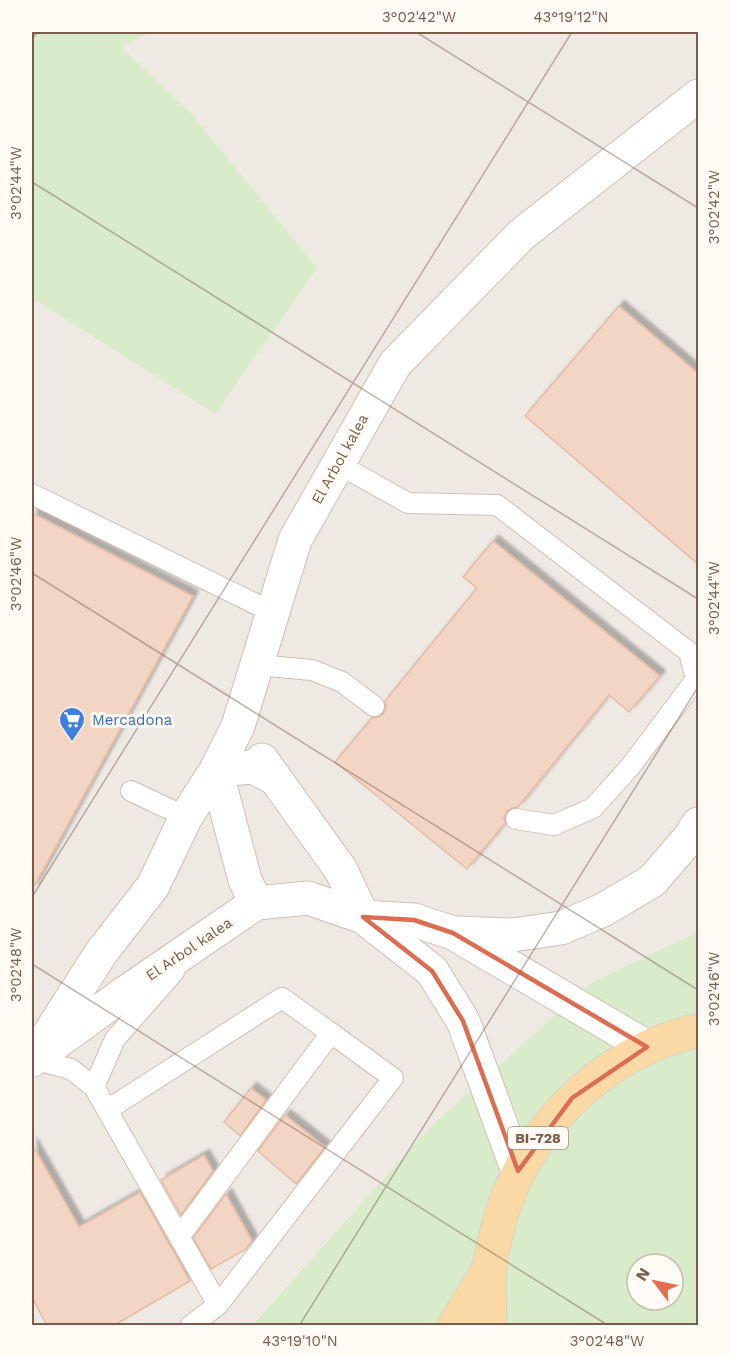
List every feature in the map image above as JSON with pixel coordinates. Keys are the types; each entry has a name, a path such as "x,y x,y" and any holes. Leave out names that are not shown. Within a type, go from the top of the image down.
{"main road":[{"name":"BI-728","path":"490,1326 490,1266 500,1217 518,1171 542,1132 572,1098 608,1070 648,1047 699,1030"},
{"name":"BI-728","path":"454,1326 490,1266"}],"street":[{"name":"El Arbol kalea","path":"518,1171 463,1021 432,970 363,916 341,870 238,726 295,540 395,364 521,235 699,96"},
{"path":"32,1059 101,953 153,886 186,817 216,770 238,726"},
{"path":"216,770 253,767 274,778"},
{"path":"216,770 246,880 256,903"},
{"path":"453,933 513,935 561,928 603,910 652,881 699,824"},
{"name":"El Arbol kalea","path":"32,1059 256,903 308,898 363,916 414,920 453,933 648,1047"}],"lane":[{"path":"338,464 408,503 497,505 689,652 696,679 630,767 592,808 554,825 516,819"},
{"path":"32,494 272,612"},
{"path":"257,665 312,670 342,682 374,706"},
{"path":"131,791 186,817"},
{"path":"94,1087 115,1039 176,969 256,903"},
{"path":"107,1110 282,998 393,1078 218,1305 190,1326"},
{"path":"179,1237 331,1033"},
{"path":"32,1059 71,1069 94,1087 218,1305"}],"highlighted area":[{"path":"363,917 414,920 453,933 647,1047 572,1098 518,1171 463,1021 432,971"}],"shaded area":[{"path":"150,32 698,32 698,932 592,982 429,1128 251,1325 32,1325 32,298 215,414 189,111 121,47"}],"green space":[{"path":"32,32 150,32 121,47 189,111 317,268 215,414 32,298"},
{"path":"698,932 698,1325 251,1326 429,1128 592,982"}],"building":[{"path":"619,306 699,374 699,565 525,416"},
{"name":"Mercadona","path":"32,513 193,596 32,890"},
{"path":"493,541 660,676 629,712 609,695 518,807 507,811 504,817 505,823 467,869 335,762 372,718 383,714 386,708 385,701 477,588 463,577"},
{"path":"251,1088 266,1100 240,1136 224,1122"},
{"path":"285,1115 325,1147 296,1184 258,1151"},
{"path":"32,1144 79,1227 140,1192 190,1281 113,1326 47,1326 32,1297"},
{"path":"204,1155 213,1171 181,1215 161,1180"},
{"path":"226,1194 252,1241 246,1249 211,1269 193,1238"}],"place":[{"name":"Mercadona","path":"72,743"}]}
